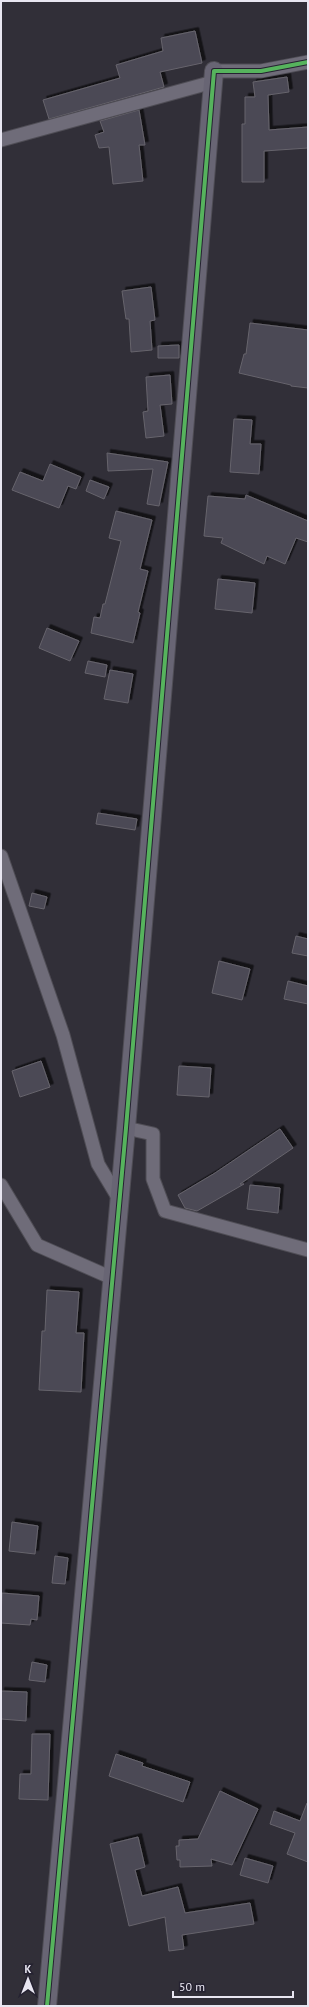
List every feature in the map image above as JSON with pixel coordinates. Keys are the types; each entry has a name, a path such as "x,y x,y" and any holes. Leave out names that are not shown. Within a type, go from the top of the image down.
{"street":[{"path":"1,140 214,76 261,71 308,62"},
{"path":"46,2006 120,1199 214,76"},
{"path":"1,856 63,1035 98,1164 120,1199"},
{"path":"126,1128 153,1134 153,1179 165,1211 308,1250"},
{"path":"1,1185 37,1245 112,1278"}],"building":[{"path":"195,31 202,63 160,72 164,87 49,119 43,100 120,78 116,65 163,51 161,38"},
{"path":"287,77 289,92 268,95 269,130 308,127 308,148 264,151 264,182 242,182 242,124 245,124 245,97 255,97 253,82"},
{"path":"139,110 145,145 139,145 143,181 113,184 109,147 99,148 95,135 104,132 100,121"},
{"path":"151,287 155,320 150,321 152,350 131,352 129,319 126,319 122,291"},
{"path":"250,323 308,330 308,388 291,386 239,373 244,354 246,354"},
{"path":"179,345 179,358 158,358 158,346"},
{"path":"170,375 172,404 160,405 164,436 146,438 143,412 148,411 146,377"},
{"path":"234,419 252,420 250,444 261,444 259,474 230,472"},
{"path":"107,453 168,462 159,506 147,504 153,469 108,471"},
{"path":"50,464 81,477 76,489 68,486 59,508 12,490 20,472 43,481"},
{"path":"90,480 109,487 104,499 86,491"},
{"path":"246,495 308,521 308,542 296,538 285,564 267,556 264,564 221,543 223,538 204,536 208,496 245,499"},
{"path":"116,511 152,520 140,569 148,571 138,612 140,613 133,643 91,633 94,617 100,618 103,604 105,604 121,541 109,538"},
{"path":"218,579 255,583 252,613 215,609"},
{"path":"47,628 79,641 70,661 39,648"},
{"path":"88,661 107,665 105,677 85,673"},
{"path":"110,670 133,674 128,703 104,699"},
{"path":"98,813 137,819 135,830 96,824"},
{"path":"32,893 47,897 44,909 29,906"},
{"path":"296,936 308,939 308,956 292,953"},
{"path":"219,961 250,969 242,1000 212,993"},
{"path":"288,981 308,986 308,1004 284,999"},
{"path":"41,1061 50,1087 20,1097 12,1071"},
{"path":"179,1066 211,1068 209,1097 177,1095"},
{"path":"280,1129 293,1148 240,1184 244,1184 197,1211 185,1208 178,1195 215,1173"},
{"path":"250,1185 280,1188 278,1213 247,1209"},
{"path":"47,1290 79,1292 76,1333 84,1333 81,1392 39,1390 42,1331 45,1331"},
{"path":"12,1522 38,1526 35,1554 9,1551"},
{"path":"55,1556 68,1558 65,1584 52,1583"},
{"path":"2,1593 39,1596 37,1620 31,1619 30,1625 1,1623"},
{"path":"32,1662 47,1665 45,1682 29,1680"},
{"path":"1,1691 27,1692 26,1721 1,1719"},
{"path":"32,1734 50,1734 48,1800 19,1799 20,1774 31,1774"},
{"path":"116,1754 143,1763 142,1766 190,1782 183,1802 109,1776"},
{"path":"220,1791 258,1809 232,1865 211,1859 212,1866 180,1867 180,1860 177,1860 176,1846 179,1846 179,1840 198,1839"},
{"path":"307,1803 308,1862 287,1854 295,1833 270,1824 274,1811 300,1821"},
{"path":"138,1837 145,1867 135,1870 142,1896 178,1887 185,1913 250,1903 254,1924 182,1935 184,1949 169,1951 165,1917 129,1926 110,1844"},
{"path":"245,1858 273,1866 268,1883 240,1875"}],"cycle path":[{"path":"47,2006 126,1128 214,71 261,71 308,62"}]}
